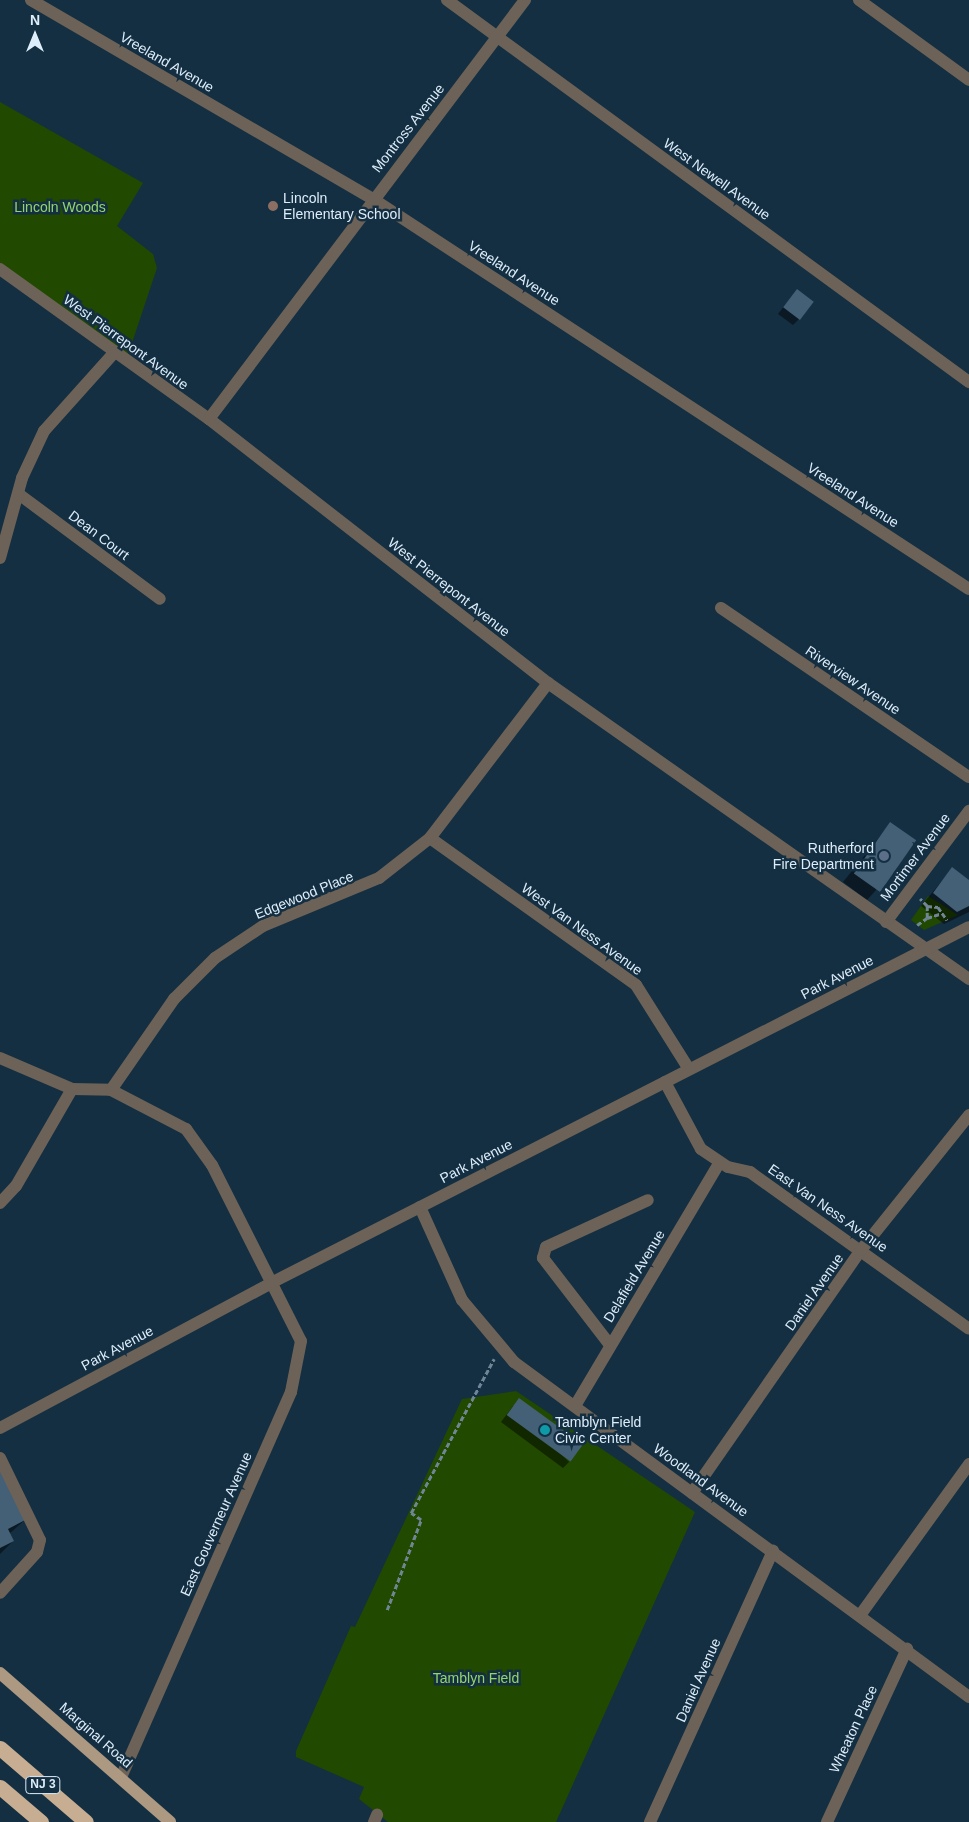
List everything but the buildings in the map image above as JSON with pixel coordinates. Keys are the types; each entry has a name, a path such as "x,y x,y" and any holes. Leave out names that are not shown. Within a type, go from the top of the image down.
{"highway":[{"name":"NJ 3","path":"0,1748 86,1822"},
{"name":"NJ 3","path":"0,1787 41,1822"}],"main road":[{"name":"Marginal Road","path":"0,1673 121,1776 170,1822"}],"street":[{"name":"Vreeland Avenue","path":"31,0 373,199 969,589"},
{"name":"West Newell Avenue","path":"447,0 969,382"},
{"name":"Montross Avenue","path":"209,419 373,199 525,0"},
{"path":"859,0 969,80"},
{"name":"West Pierrepont Avenue","path":"0,269 114,353 209,419 548,683 969,979"},
{"path":"0,558 20,495 30,455 44,430 114,353"},
{"name":"Dean Court","path":"20,495 160,599"},
{"name":"Riverview Avenue","path":"720,608 969,778"},
{"name":"Edgewood Place","path":"111,1090 174,998 215,958 263,926 379,878 430,838 548,683"},
{"name":"Mortimer Avenue","path":"886,922 969,811"},
{"name":"West Van Ness Avenue","path":"430,838 636,985 689,1069"},
{"name":"Park Avenue","path":"0,1428 273,1282 969,927"},
{"path":"0,1058 72,1089 111,1090"},
{"name":"East Van Ness Avenue","path":"665,1082 701,1149 719,1163 750,1172 861,1250 969,1330"},
{"path":"0,1203 16,1186 72,1089"},
{"name":"East Gouverneur Avenue","path":"111,1090 173,1120 202,1148 273,1282 301,1341 291,1392 121,1776"},
{"name":"Daniel Avenue","path":"692,1493 861,1250 969,1115"},
{"name":"Delafield Avenue","path":"575,1406 719,1163"},
{"path":"610,1345 543,1258 546,1247 648,1200"},
{"name":"Woodland Avenue","path":"420,1207 462,1300 500,1349 692,1493 861,1614 969,1697"},
{"path":"0,1458 40,1540 37,1552 0,1593"},
{"path":"861,1614 969,1464"},
{"name":"Daniel Avenue","path":"650,1822 773,1551"},
{"name":"Wheaton Place","path":"827,1822 906,1649"}],"path":[{"path":"920,899 927,906 938,907 939,914 947,920"},
{"path":"927,906 927,918"},
{"path":"917,925 927,918 939,914"},
{"path":"388,1610 421,1520 411,1513 500,1349"}],"green space":[{"name":"Lincoln Woods","path":"0,102 143,183 117,226 153,254 157,268 127,358 0,263"},
{"path":"928,896 958,915 924,930 911,920"},
{"name":"Tamblyn Field","path":"516,1391 695,1512 556,1822 388,1822 359,1799 364,1787 296,1757 296,1751 351,1626 355,1627 462,1399"}],"place":[{"name":"Lincoln Elementary School","path":"273,206"},
{"name":"Rutherford Fire Department","path":"884,856"},
{"name":"Tamblyn Field Civic Center","path":"545,1430"}]}
